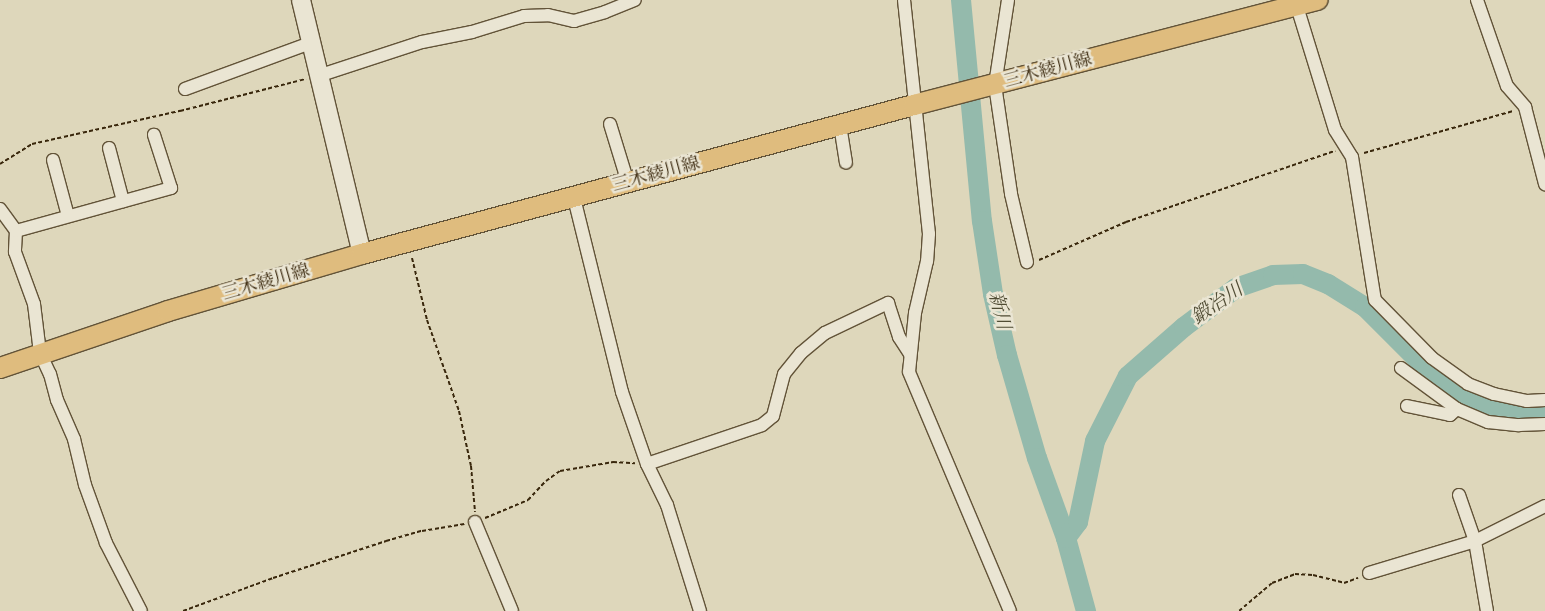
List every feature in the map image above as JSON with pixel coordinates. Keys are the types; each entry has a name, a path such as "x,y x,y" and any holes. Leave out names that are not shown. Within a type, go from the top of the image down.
{"main road":[{"name":"三木綾川線","path":"0,368 168,311 362,254 409,243 922,102 989,86 1295,3 1318,0"}],"street":[{"path":"301,0 313,42 362,254"},
{"path":"320,74 422,42 472,32 524,16 548,15 574,20 605,12 635,0"},
{"path":"904,0 922,102 929,234 928,261 915,313 909,372 1010,611"},
{"path":"1008,0 989,86 1027,262"},
{"path":"1477,0 1508,86 1525,107 1545,184"},
{"path":"1295,3 1335,130 1348,152 1375,300 1432,358 1468,384 1494,394 1527,401 1545,400"},
{"path":"185,90 313,42"},
{"path":"610,124 628,183"},
{"path":"840,125 846,163"},
{"path":"16,231 171,188 154,134"},
{"path":"109,148 124,201"},
{"path":"52,160 68,216"},
{"path":"574,198 622,392 647,464 667,505 700,611"},
{"path":"0,209 16,231 15,252 34,304 40,354 50,374 57,400 74,439 85,485 106,543 141,611"},
{"path":"647,464 762,425 774,416 784,374 801,353 825,333 888,302 899,337 910,354"},
{"path":"1402,368 1457,409 1488,422 1519,425 1545,424"},
{"path":"1407,406 1450,415 1457,409"},
{"path":"1459,495 1475,541 1488,611"},
{"path":"1369,573 1475,541 1545,506"},
{"path":"475,522 512,611"}],"path":[{"path":"0,164 32,144 232,99 320,74"},
{"path":"1027,262 1036,262 1126,222 1348,152 1525,107"},
{"path":"409,243 427,320 459,410 474,490 475,522"},
{"path":"183,611 386,541 422,531 475,522 528,500 546,481 560,471 613,462 647,464"},
{"path":"1239,611 1272,583 1295,574 1313,575 1344,583 1369,573"}],"waterway":[{"name":"新川","path":"961,0 982,221 993,294 1007,355 1037,458 1066,538 1086,611"},
{"name":"鍛冶川","path":"1066,538 1078,522 1095,441 1128,376 1184,327 1236,288 1273,275 1303,274 1328,284 1365,307 1440,382 1486,405 1519,412 1545,413"}]}
